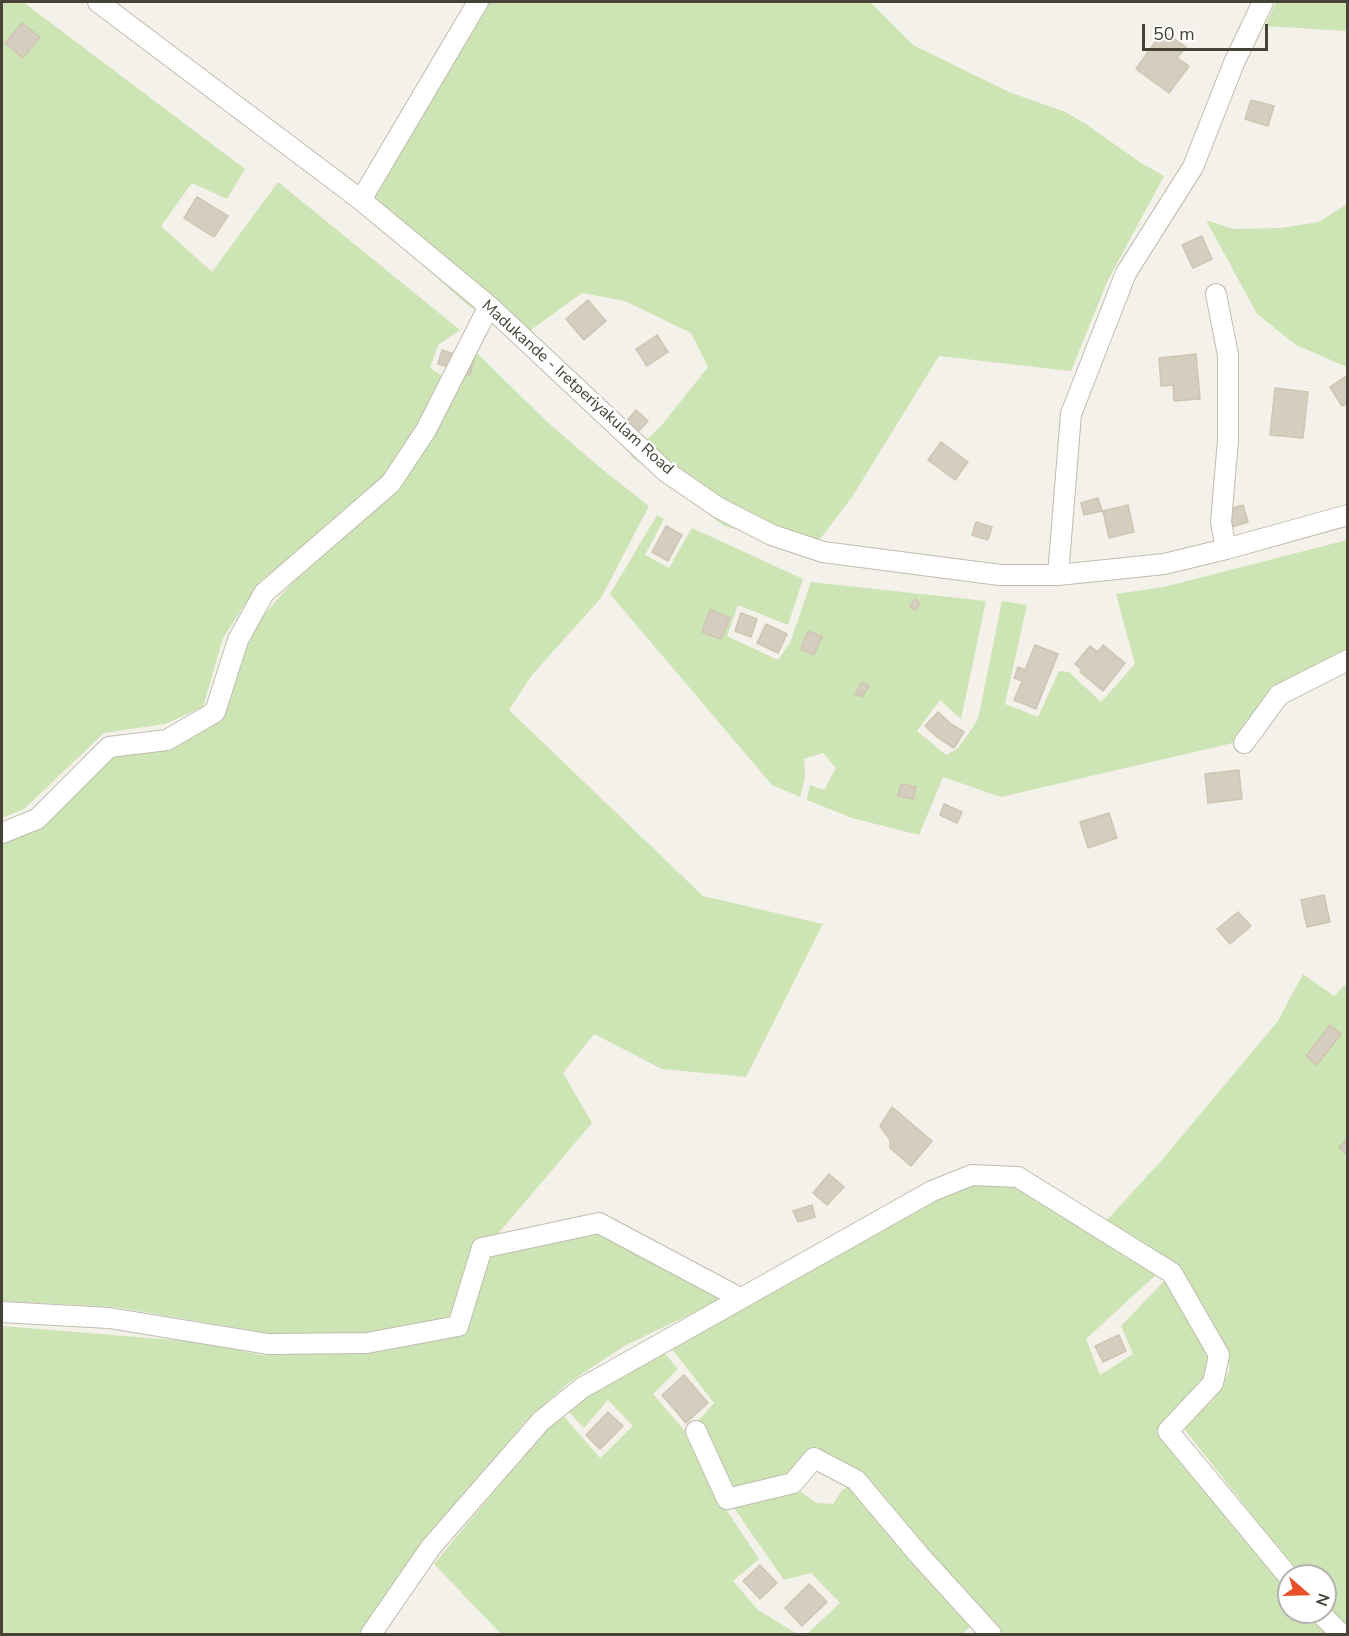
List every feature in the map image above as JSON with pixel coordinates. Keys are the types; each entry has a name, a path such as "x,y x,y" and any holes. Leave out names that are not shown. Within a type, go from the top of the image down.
{"street":[{"name":"Madukande - Iretperiyakulam Road","path":"98,2 361,200 489,306 665,471 719,508 772,535 823,552 1000,575 1058,575 1164,564 1347,515"},
{"path":"361,200 478,2"},
{"path":"1058,575 1071,414 1126,273 1193,167 1234,63 1263,2"},
{"path":"1216,294 1228,355 1228,441 1221,522 1226,549"},
{"path":"2,832 37,819 109,747 167,740 215,712 238,640 264,593 391,483 426,430 489,306"},
{"path":"1244,743 1279,695 1347,660"},
{"path":"371,1635 431,1547 542,1421 582,1388 932,1191 972,1175 1018,1177 1172,1273 1219,1355 1213,1383 1168,1431 1278,1564"},
{"path":"2,1312 110,1318 268,1344 367,1342 458,1326 482,1248 599,1223 740,1298"},
{"path":"696,1431 727,1499 793,1483 814,1458 856,1480 983,1631"},
{"path":"1330,1624 1341,1635"}],"green space":[{"path":"2,2 23,2 245,169 227,199 192,183 161,226 212,272 278,182 460,330 438,345 430,368 445,377 389,482 260,581 223,638 203,707 165,724 104,733 24,809 2,818"},
{"path":"486,2 870,2 913,45 1009,92 1065,112 1164,176 1107,282 1071,371 939,356 852,497 811,551 724,526 630,456 661,426 708,367 691,333 625,301 582,293 521,337 469,306 362,211"},
{"path":"1276,2 1347,2 1347,31 1265,26"},
{"path":"1347,204 1347,367 1296,345 1257,314 1206,220 1233,229 1281,228 1319,222"},
{"path":"473,349 545,420 649,506 601,598 532,675 509,710 703,896 823,924 746,1077 662,1069 594,1034 563,1073 592,1123 497,1235 472,1248 453,1319 364,1335 273,1334 114,1307 2,1301 2,840 114,752 172,744 236,674 257,623 290,585 363,519 446,395 466,375"},
{"path":"657,515 664,519 645,555 669,568 692,528 803,579 788,625 738,605 727,636 778,660 790,643 811,582 986,601 961,719 940,700 917,731 946,755 957,749 978,719 1002,601 1027,605 1005,704 1038,717 1059,671 1069,672 1101,702 1135,664 1116,594 1164,587 1347,540 1347,653 1237,742 1001,797 943,777 919,835 852,818 807,800 810,785 824,790 836,768 823,753 804,759 805,778 800,797 772,785 610,594"},
{"path":"1303,974 1334,996 1347,983 1347,1633 1337,1621 1337,1564 1291,1564 1182,1426 1213,1400 1230,1370 1223,1341 1202,1304 1158,1257 1106,1221 1161,1161 1278,1021"},
{"path":"969,1183 1018,1185 1160,1271 1086,1339 1100,1375 1133,1354 1121,1326 1168,1277 1212,1356 1207,1381 1159,1435 1277,1572 1277,1624 1322,1624 1331,1634 1002,1634 860,1472 809,1453 790,1477 732,1492 698,1421 714,1403 668,1344 934,1199"},
{"path":"598,1232 724,1298 624,1346 567,1384 526,1421 424,1540 359,1634 2,1634 2,1326 210,1343 261,1355 360,1353 467,1332 486,1255"},
{"path":"660,1348 678,1369 653,1394 685,1431 721,1502 759,1559 733,1581 758,1610 797,1634 501,1634 434,1564 560,1412 600,1458 633,1426 608,1400 584,1428 566,1409"},
{"path":"850,1486 972,1625 962,1634 807,1634 840,1603 811,1573 784,1580 734,1508 795,1488 817,1503 833,1504 842,1490"}],"building":[{"path":"22,23 40,37 23,58 5,43"},
{"path":"1165,32 1186,47 1177,58 1189,66 1169,93 1136,69"},
{"path":"1251,100 1274,106 1268,126 1245,119"},
{"path":"197,197 228,216 214,237 184,218"},
{"path":"1202,236 1212,259 1193,268 1182,245"},
{"path":"588,300 606,321 584,340 566,319"},
{"path":"657,335 668,352 647,366 636,349"},
{"path":"442,350 454,354 450,367 438,364"},
{"path":"1196,354 1200,399 1174,401 1173,385 1161,386 1159,358"},
{"path":"468,359 474,361 470,375 463,372"},
{"path":"1346,376 1348,403 1342,406 1330,387"},
{"path":"1275,388 1308,392 1303,438 1270,435"},
{"path":"636,410 648,421 637,433 625,423"},
{"path":"941,442 968,462 955,480 928,460"},
{"path":"1098,498 1102,511 1084,515 1081,503"},
{"path":"1128,505 1134,532 1109,538 1103,511"},
{"path":"1243,505 1248,522 1232,527 1227,510"},
{"path":"976,522 992,527 988,540 972,535"},
{"path":"666,526 682,535 668,561 652,552"},
{"path":"915,599 920,603 915,610 910,607"},
{"path":"710,610 730,618 721,639 702,632"},
{"path":"741,613 757,619 751,637 735,631"},
{"path":"766,624 787,634 778,653 757,643"},
{"path":"808,631 822,637 814,655 801,649"},
{"path":"1035,645 1058,654 1036,709 1014,700 1022,681 1014,678 1018,667 1025,670"},
{"path":"1103,645 1125,663 1103,691 1080,672 1082,670 1075,664 1090,646 1098,652"},
{"path":"862,682 869,686 862,697 855,694"},
{"path":"938,712 964,732 954,748 925,726"},
{"path":"1239,770 1242,799 1208,803 1205,774"},
{"path":"901,784 916,787 913,799 898,796"},
{"path":"944,804 962,812 957,823 940,815"},
{"path":"1109,813 1117,838 1088,848 1080,822"},
{"path":"1324,895 1330,922 1307,927 1301,900"},
{"path":"1238,912 1251,926 1230,944 1217,929"},
{"path":"1330,1025 1341,1034 1317,1065 1306,1056"},
{"path":"892,1107 932,1141 911,1166 890,1148 890,1140 880,1126"},
{"path":"1348,1138 1348,1156 1339,1147"},
{"path":"829,1174 844,1187 827,1205 813,1193"},
{"path":"812,1205 815,1217 798,1222 793,1211"},
{"path":"1119,1335 1126,1351 1103,1362 1095,1346"},
{"path":"684,1375 708,1403 686,1423 662,1395"},
{"path":"608,1412 623,1426 600,1449 586,1435"},
{"path":"760,1565 777,1583 760,1599 743,1581"},
{"path":"809,1584 827,1602 802,1626 785,1608"}]}
